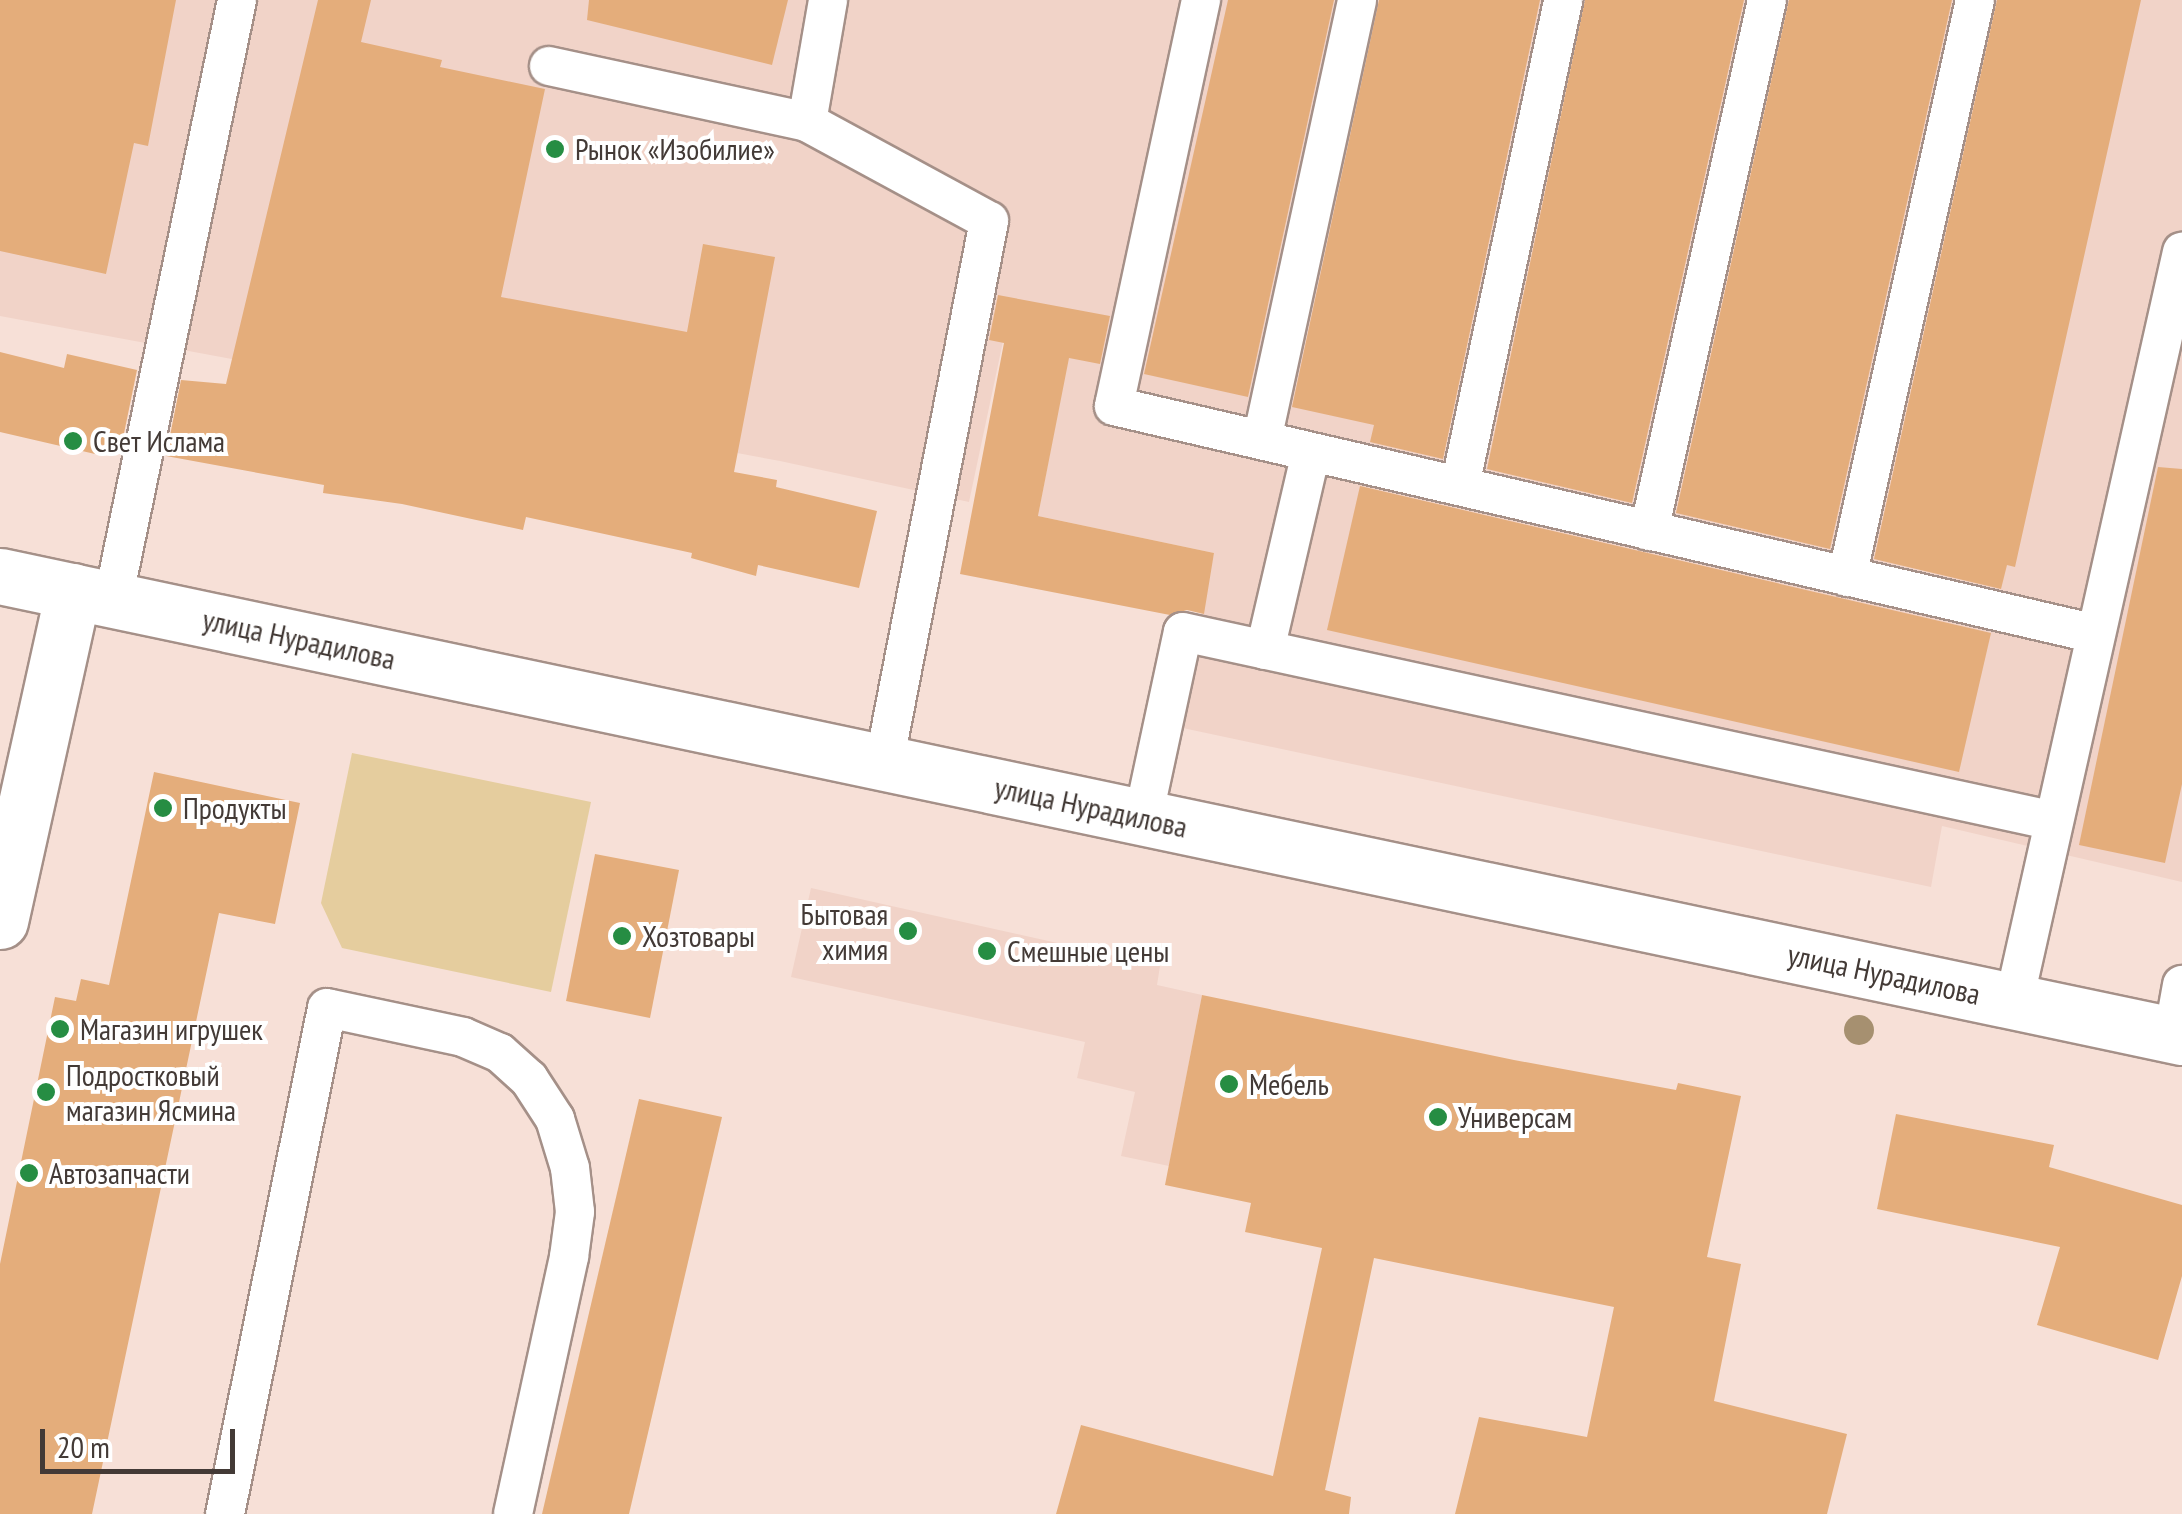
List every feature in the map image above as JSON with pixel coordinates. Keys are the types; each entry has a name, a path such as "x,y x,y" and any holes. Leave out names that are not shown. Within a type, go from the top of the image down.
{"street":[{"name":"улица Нурадилова","path":"0,576 2014,1001 2179,1019"},
{"path":"0,921 93,596"}],"lane":[{"path":"93,596 237,0"},
{"path":"807,122 828,0"},
{"path":"1201,0 1114,406 2096,634"},
{"path":"1262,440 1357,0"},
{"path":"1460,486 1563,0"},
{"path":"1648,531 1766,0"},
{"path":"1847,577 1975,0"},
{"path":"549,66 807,122 989,220 884,763"},
{"path":"2014,1001 2182,252"},
{"path":"1264,650 1311,452"},
{"path":"1143,818 1184,632 2054,822"},
{"path":"226,1514 327,1008 463,1037 500,1053 529,1080 555,1119 570,1168 575,1212 569,1257 513,1514"}],"shaded area":[{"path":"0,0 2182,0 2182,882 1942,826 1931,887 1178,727 1214,553 1038,516 1077,311 1012,299 969,502 780,461 0,316"},
{"path":"352,753 591,802 551,992 342,948 321,903"},
{"path":"811,888 1160,966 1157,985 1202,995 1169,1166 1121,1156 1135,1092 1077,1078 1085,1042 791,977"}],"building":[{"path":"0,0 176,0 148,146 134,143 106,274 0,251"},
{"path":"318,0 371,0 361,42 442,60 440,67 545,89 501,297 687,332 703,244 775,257 734,472 777,480 776,487 877,511 859,588 758,565 756,576 691,558 692,553 526,517 523,530 402,504 323,493 324,485 166,456 181,380 226,384"},
{"path":"589,0 788,0 772,65 587,20"},
{"path":"1228,0 1334,0 1248,397 1144,374"},
{"path":"1379,0 1540,0 1443,459 1370,442 1374,425 1292,407"},
{"path":"1585,0 1744,0 1632,503 1487,469"},
{"path":"1789,0 1952,0 1830,549 1676,513"},
{"path":"1997,0 2141,0 2015,567 2007,565 2001,589 1874,559"},
{"path":"998,295 1110,316 1100,364 1069,358 1038,516 1214,553 1204,614 1187,610 1170,615 960,574 1004,343 989,340"},
{"path":"0,352 64,368 67,354 137,370 121,448 97,444 95,454 0,432"},
{"path":"2158,467 2182,469 2182,784 2165,863 2079,845"},
{"path":"1360,486 1991,633 1959,772 1327,630"},
{"path":"154,772 300,803 275,924 219,913 92,1514 0,1514 0,1264 55,997 76,1001 81,979 109,985"},
{"name":"Хозтовары","path":"595,854 679,870 650,1018 566,1001"},
{"path":"1202,995 1514,1060 1676,1090 1678,1083 1741,1096 1707,1257 1741,1264 1714,1401 1847,1434 1827,1514 1455,1514 1479,1417 1587,1437 1614,1307 1374,1258 1325,1490 1351,1497 1349,1514 1056,1514 1081,1425 1273,1476 1322,1248 1245,1232 1251,1203 1165,1185"},
{"path":"639,1099 722,1117 629,1514 542,1514"},
{"path":"1896,1114 2054,1145 2049,1167 2182,1205 2182,1276 2158,1360 2037,1325 2060,1247 1877,1209"}],"place":[{"name":"Рынок «Изобилие»","path":"555,149"},
{"name":"Свет Ислама","path":"73,441"},
{"name":"Продукты","path":"163,808"},
{"name":"Бытовая химия","path":"908,931"},
{"name":"Хозтовары","path":"622,936"},
{"name":"Смешные цены","path":"987,951"},
{"name":"Магазин игрушек","path":"60,1029"},
{"name":"Мебель","path":"1229,1084"},
{"name":"Подростковый магазин Ясмина","path":"46,1092"},
{"name":"Универсам","path":"1438,1117"},
{"name":"Автозапчасти","path":"29,1173"}]}
